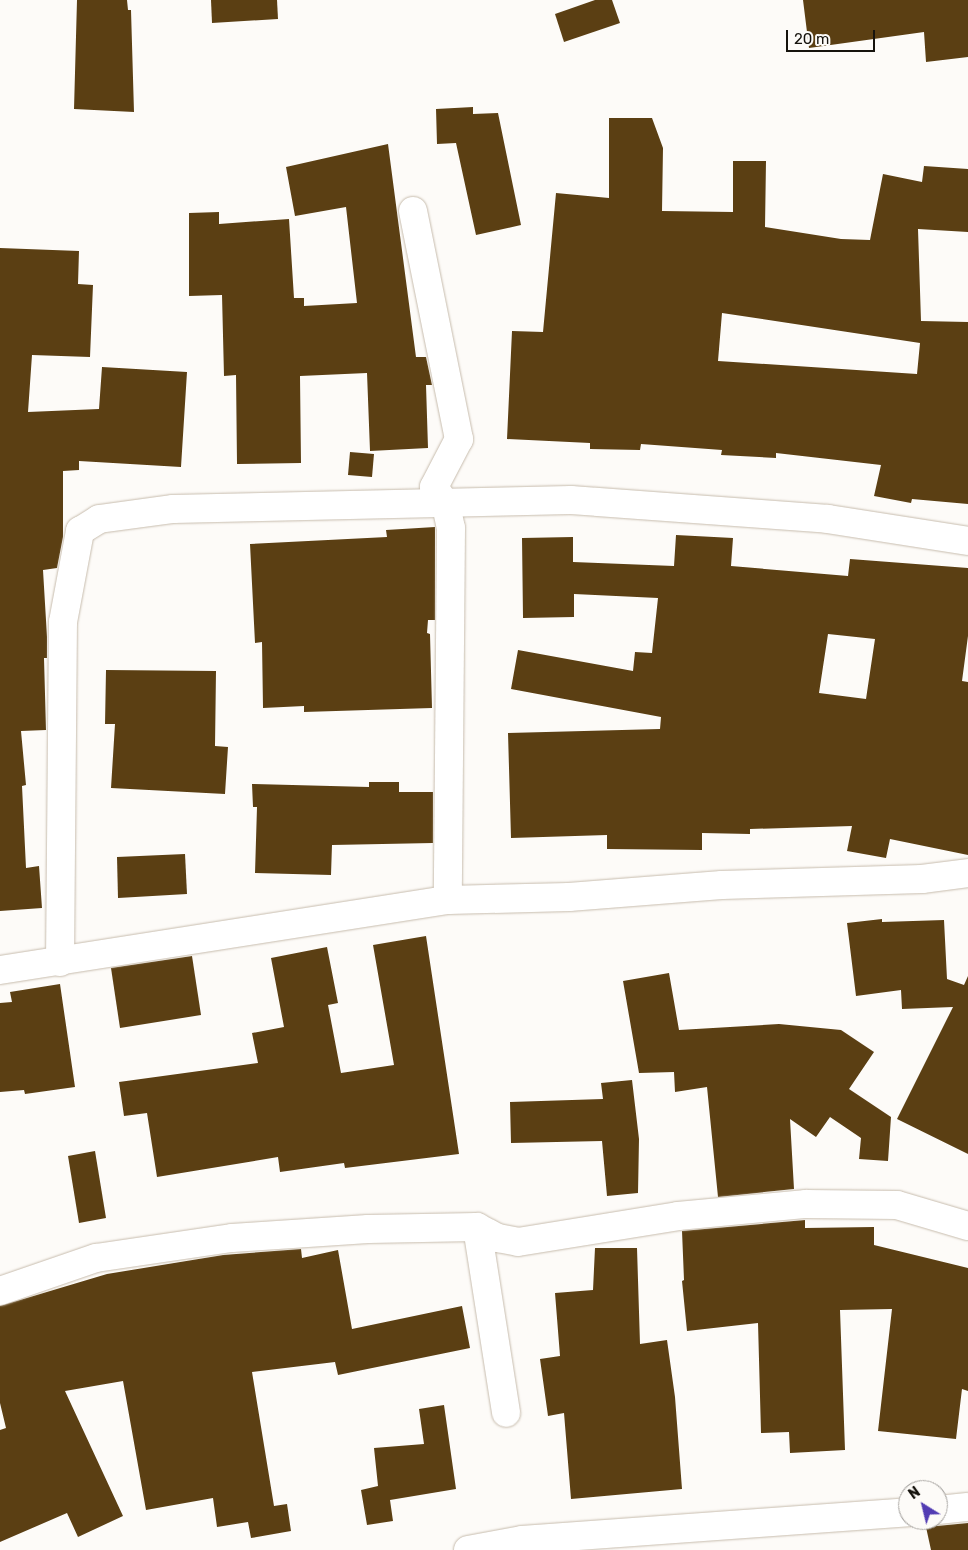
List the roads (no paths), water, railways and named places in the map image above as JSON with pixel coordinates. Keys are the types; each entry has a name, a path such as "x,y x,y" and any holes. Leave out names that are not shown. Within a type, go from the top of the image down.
{"street":[{"path":"413,211 459,439 434,487 446,505 450,528 448,900"},
{"path":"60,962 63,622 80,531 99,518 173,509 446,505 571,500 828,520 968,541"},
{"path":"0,970 448,900 569,898 722,885 922,879 968,872"},
{"path":"0,1291 96,1258 232,1238 368,1229 477,1227 498,1238 518,1242 678,1216 806,1204 897,1205 968,1226"},
{"path":"477,1227 506,1413"},
{"path":"948,1509 968,1507"},
{"path":"468,1550 522,1540 898,1513"}]}
